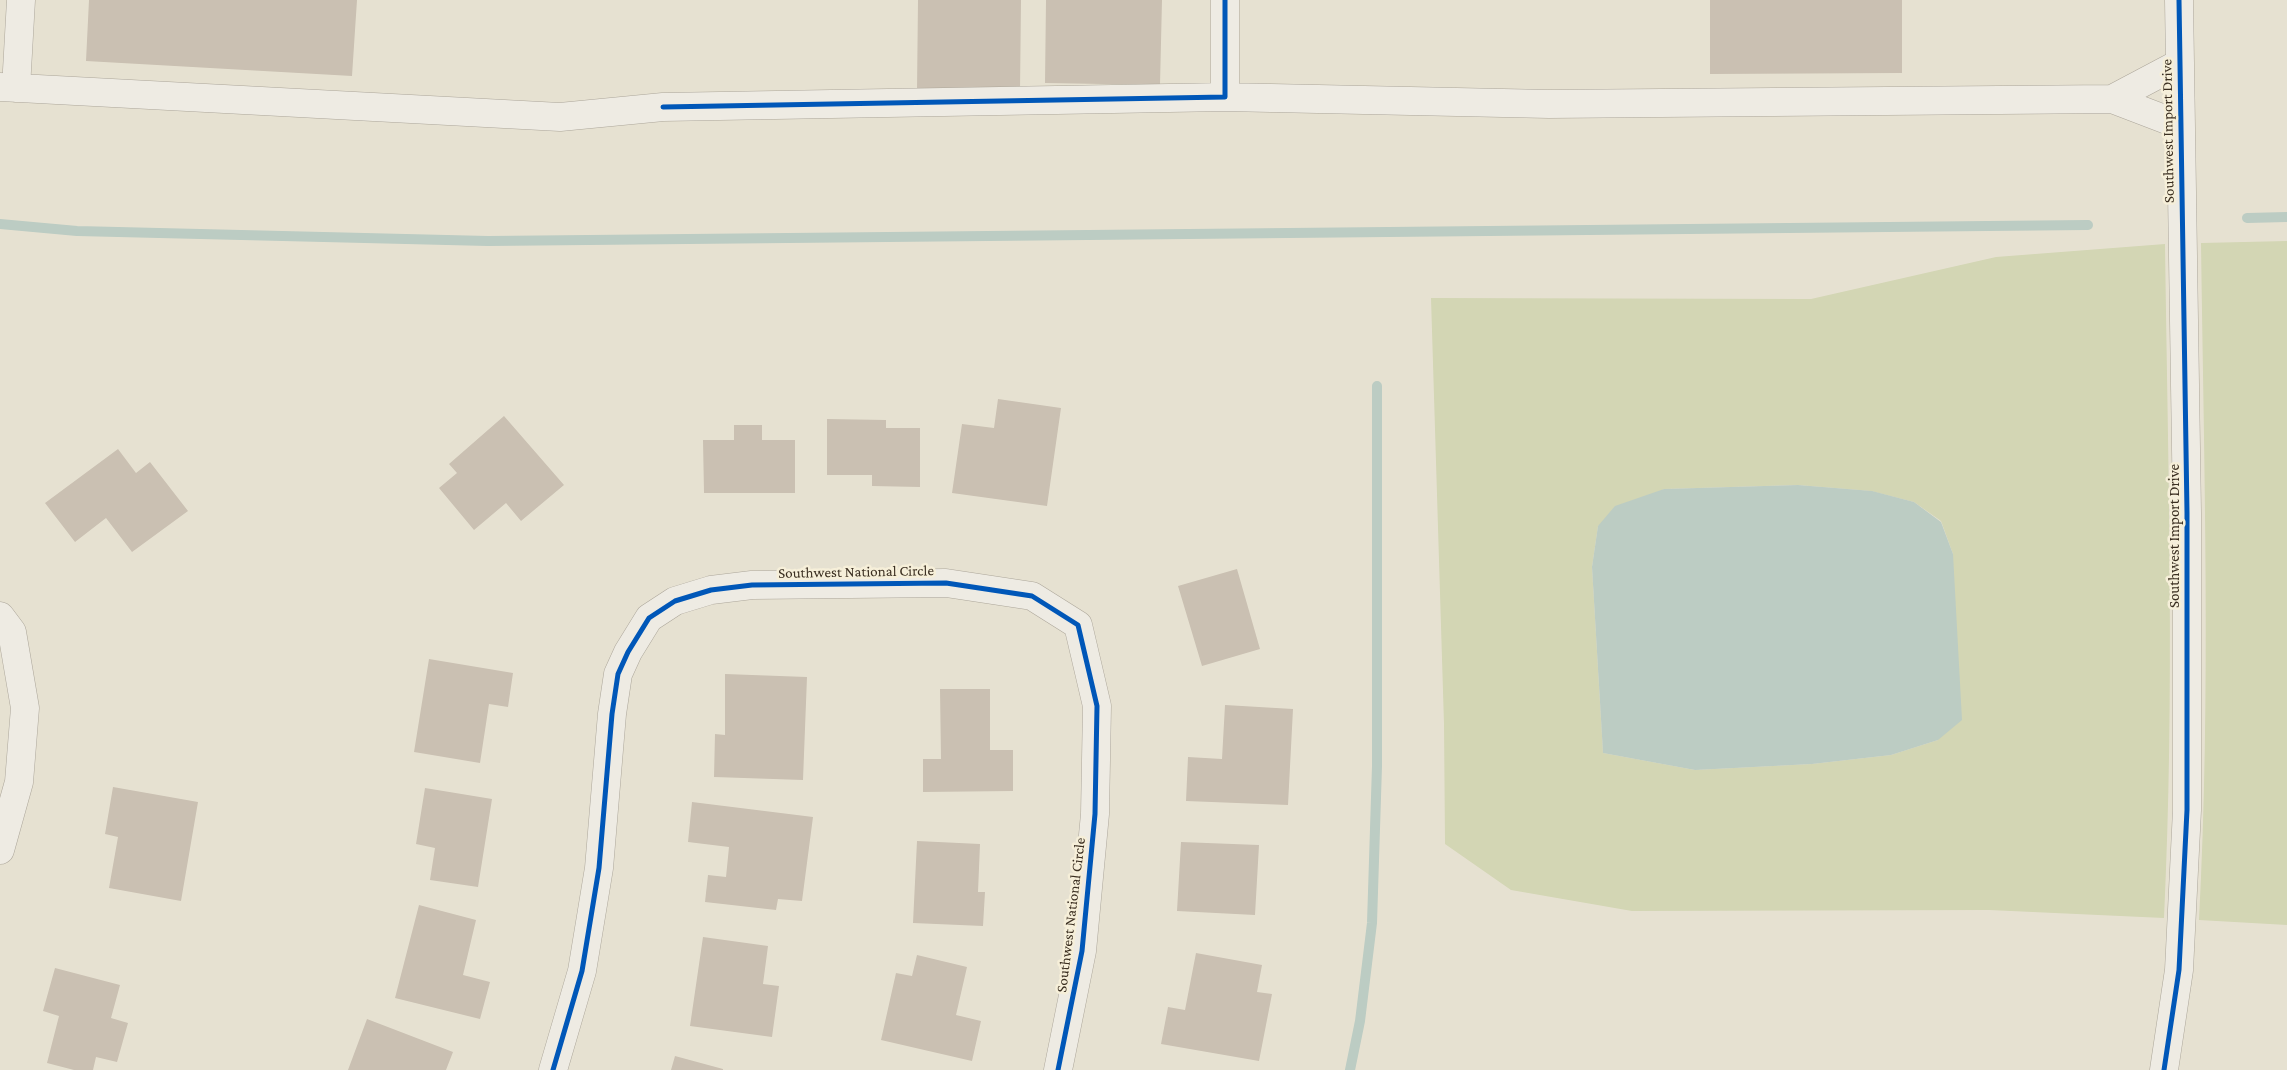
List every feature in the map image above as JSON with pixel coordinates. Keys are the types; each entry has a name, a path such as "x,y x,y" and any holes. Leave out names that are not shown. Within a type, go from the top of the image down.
{"street":[{"path":"22,0 8,87 560,116 663,107 1225,97 1549,104 2112,99 2180,125"},
{"path":"1225,0 1225,97"},
{"name":"Southwest Import Drive","path":"2164,1070 2179,970 2187,810 2187,513 2179,0"},
{"path":"2112,99 2180,63"},
{"name":"Southwest National Circle","path":"553,1070 582,971 599,868 612,714 618,674 628,652 649,618 675,601 711,590 752,585 946,583 1032,596 1078,625 1095,697 1097,706 1095,814 1083,941 1058,1070"},
{"path":"0,616 12,632 26,708 19,782 0,850"}],"green space":[{"path":"2287,241 2287,925 2199,920 2203,836 2206,666 2201,243"},
{"path":"2165,244 2170,666 2164,918 1989,910 1632,911 1511,890 1445,844 1444,724 1431,298 1811,299 1996,257","holes":["1798,485 1871,491 1914,502 1941,521 1953,554 1938,740 1891,755 1812,764 1695,770 1603,753 1592,567 1598,526 1664,489"]}],"shaded area":[{"path":"1798,485 1872,491 1914,502 1941,522 1953,554 1962,720 1938,740 1891,755 1812,764 1695,770 1603,753 1592,567 1598,526 1615,506 1664,489"}],"building":[{"path":"89,0 357,0 352,76 86,61"},
{"path":"918,0 1021,0 1020,91 917,90"},
{"path":"1046,0 1162,0 1160,85 1045,83"},
{"path":"1710,0 1902,0 1902,73 1710,74"},
{"path":"998,399 1061,408 1047,506 952,493 962,424 994,428"},
{"path":"504,416 564,485 521,521 506,503 474,530 439,488 457,473 449,464"},
{"path":"827,419 886,420 886,428 920,428 920,487 872,486 872,475 827,475"},
{"path":"734,425 762,425 762,440 795,440 795,493 704,493 703,440 734,440"},
{"path":"118,449 136,473 150,462 188,511 132,552 106,518 75,542 45,503"},
{"path":"1237,569 1260,649 1202,666 1178,586"},
{"path":"429,659 513,673 508,707 489,704 480,763 414,752"},
{"path":"725,674 807,677 803,780 714,777 715,734 725,735"},
{"path":"940,689 990,689 990,750 1013,750 1013,791 923,792 923,759 941,759"},
{"path":"1225,705 1293,709 1288,805 1186,801 1188,757 1222,759"},
{"path":"113,787 198,802 181,901 109,888 118,837 105,834"},
{"path":"425,788 492,799 478,887 430,880 435,848 416,844"},
{"path":"692,802 813,817 802,901 778,899 776,910 705,902 708,875 726,877 729,847 688,842"},
{"path":"917,841 980,844 978,892 985,892 983,926 913,923"},
{"path":"1181,842 1259,845 1255,915 1177,911"},
{"path":"419,905 476,920 463,975 490,982 480,1019 395,998"},
{"path":"703,937 768,946 763,984 779,986 772,1037 690,1026"},
{"path":"1196,953 1262,965 1257,992 1272,994 1259,1061 1161,1044 1168,1007 1185,1010"},
{"path":"917,955 967,967 956,1015 981,1021 972,1061 881,1040 896,973 912,976"},
{"path":"55,968 120,985 111,1018 128,1023 117,1062 96,1057 93,1070 74,1070 47,1063 59,1016 43,1011"},
{"path":"367,1019 453,1052 446,1070 348,1070"},
{"path":"675,1056 723,1069 723,1070 671,1070"}],"waterway":[{"path":"2247,218 2287,217"},
{"path":"0,224 77,231 488,241 2088,225"},
{"path":"1350,1070 1360,1021 1372,923 1377,766 1377,386"}],"cycle path":[{"path":"663,107 1225,97 1225,0"},
{"path":"2164,1070 2179,970 2187,810 2187,513 2179,0"},
{"path":"553,1070 582,971 599,868 612,714 618,674 628,652 649,618 675,601 711,590 752,585 946,583 1032,596 1078,625 1097,706 1095,814 1082,951 1058,1070"}]}
